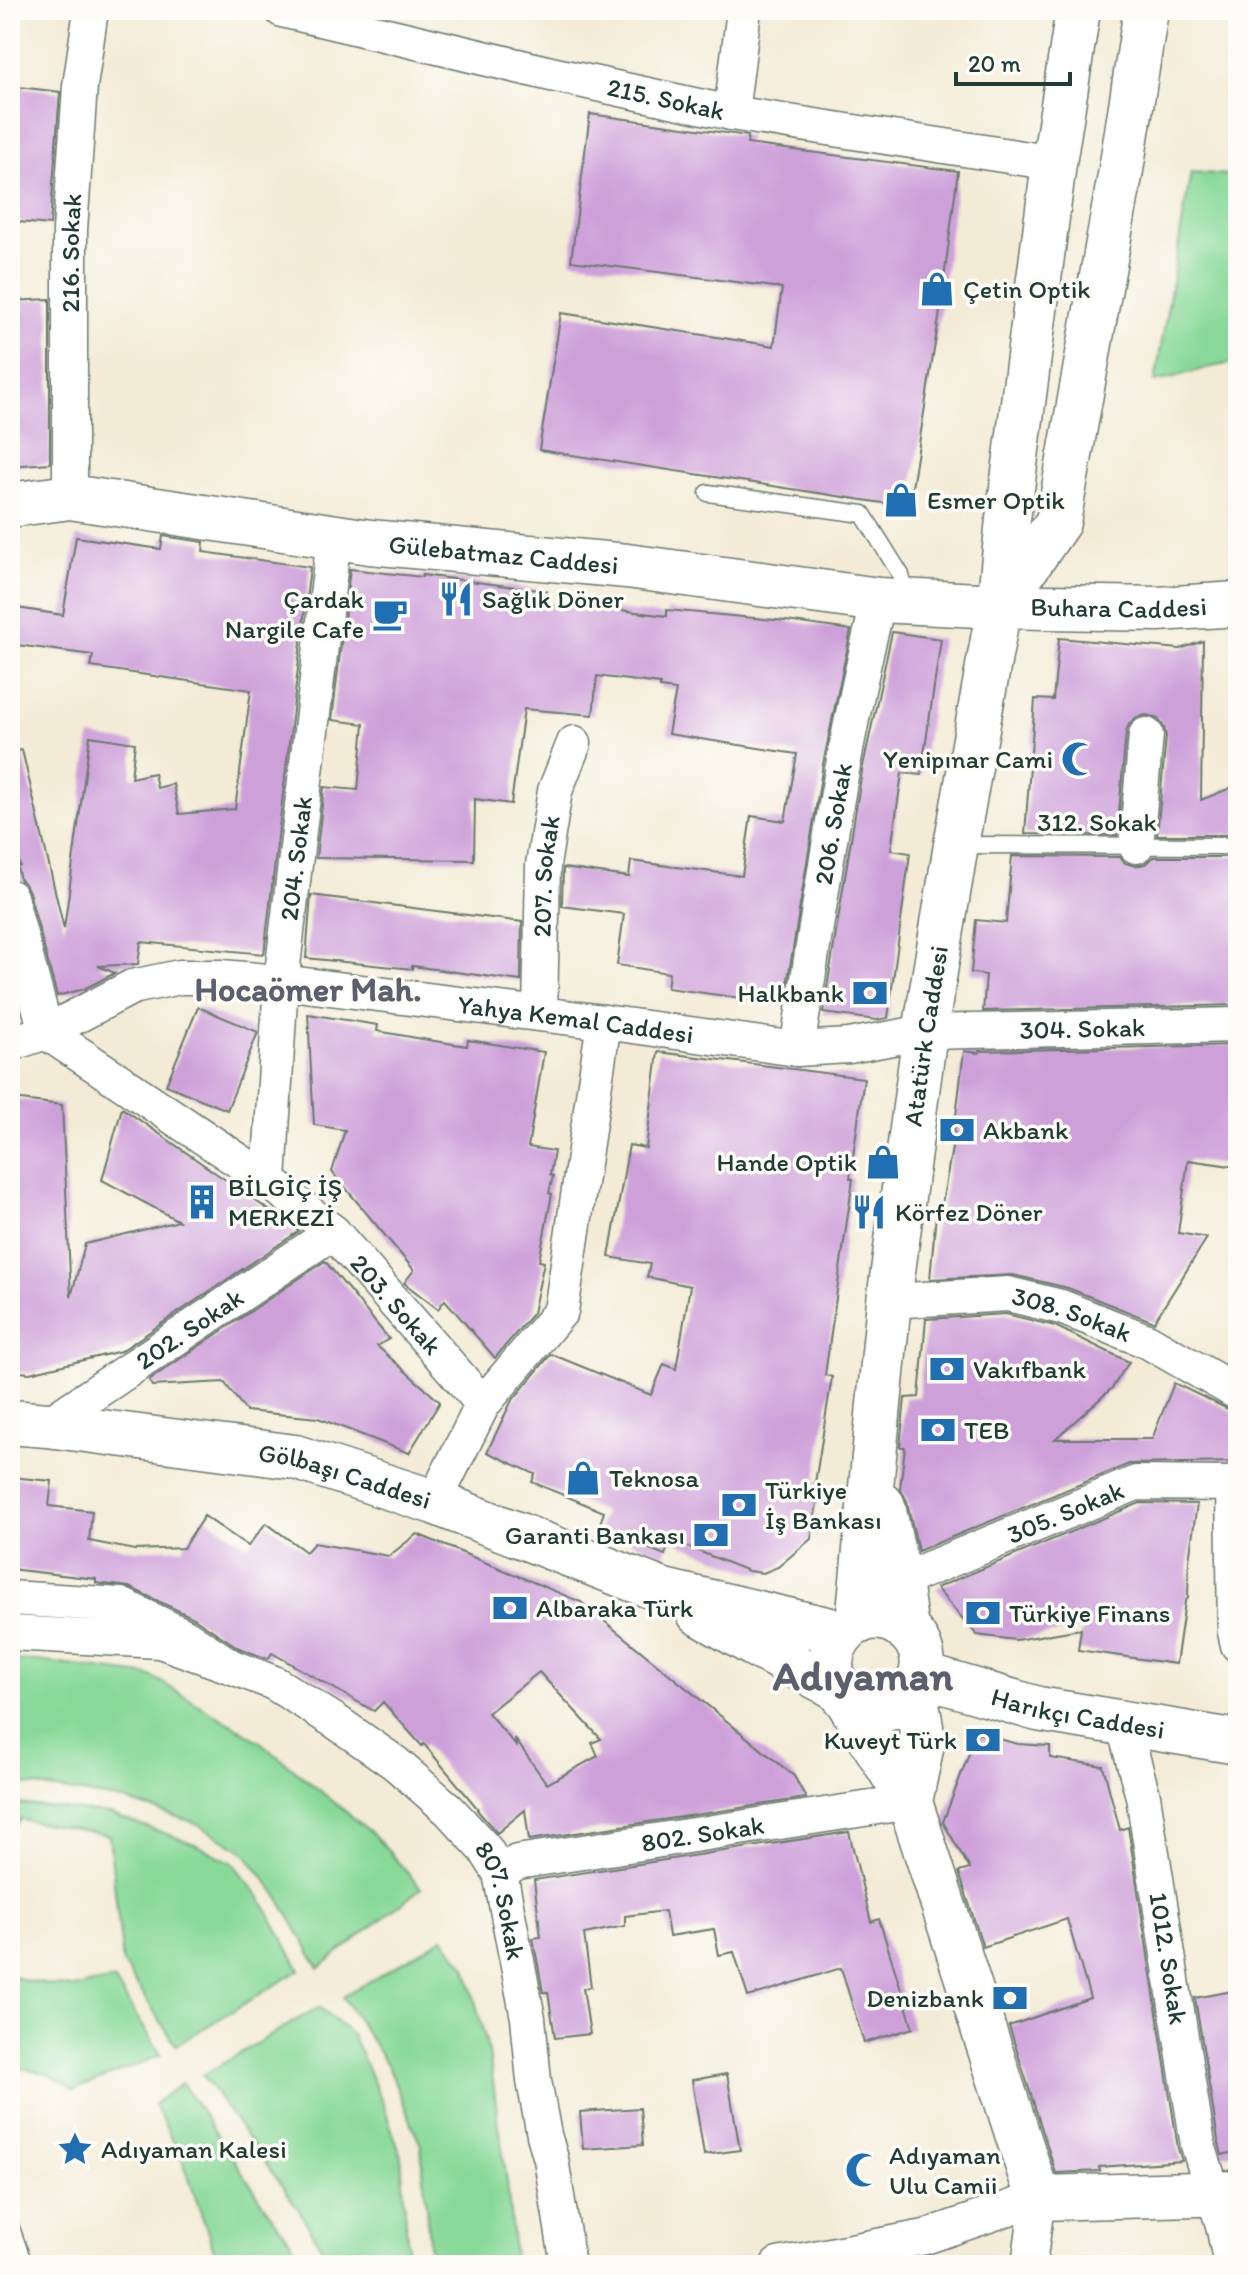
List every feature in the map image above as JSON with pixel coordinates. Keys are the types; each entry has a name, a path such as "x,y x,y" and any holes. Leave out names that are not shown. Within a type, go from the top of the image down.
{"main road":[{"name":"Atatürk Caddesi","path":"850,1628 874,1468 889,1301 925,1032 999,606 1054,163 1078,10"},
{"path":"999,606 1058,522 1146,10"},
{"name":"Gülebatmaz Caddesi","path":"10,505 70,497 334,537 627,566 892,600 999,606"},
{"name":"Buhara Caddesi","path":"999,606 1158,609 1238,604"},
{"name":"Gölbaşı Caddesi","path":"28,1424 295,1457 434,1502 663,1591 842,1693"},
{"name":"Atatürk Caddesi","path":"874,1468 899,1581 906,1629"},
{"name":"Gölbaşı Caddesi","path":"663,1591 850,1628"},
{"path":"910,1802 923,1739 918,1683 920,1650 906,1629 891,1621 874,1618 850,1628 835,1646 830,1662 842,1693 910,1802 1038,2198 1226,2194"},
{"path":"842,1693 862,1708 879,1711 903,1703 918,1683"},
{"name":"Harıkçı Caddesi","path":"918,1683 1038,1709 1238,1742"}],"street":[{"name":"216. Sokak","path":"70,497 70,230 80,86 91,10"},
{"name":"215. Sokak","path":"282,10 731,113 1054,163"},
{"path":"731,113 744,10"},
{"name":"204. Sokak","path":"269,1181 281,982 334,537"},
{"name":"206. Sokak","path":"797,1049 838,789 865,652 892,600"},
{"path":"1136,846 1146,735"},
{"name":"207. Sokak","path":"540,1014 543,865 555,791 574,743"},
{"path":"10,897 46,1032 10,1044"},
{"name":"Yahya Kemal Caddesi","path":"46,1032 132,987 180,977 281,982 797,1049 849,1046 925,1032"},
{"path":"434,1502 483,1404 561,1311 604,1022"},
{"name":"304. Sokak","path":"925,1032 1238,1025"},
{"name":"203. Sokak","path":"46,1032 269,1181 333,1232 483,1404"},
{"name":"202. Sokak","path":"28,1424 333,1232"},
{"name":"308. Sokak","path":"889,1301 1008,1294 1061,1307 1147,1341 1238,1393"},
{"name":"305. Sokak","path":"899,1581 1136,1483 1236,1483"},
{"path":"1236,1483 1235,1632 1238,1645"},
{"path":"10,1598 121,1605 185,1636 230,1666"},
{"path":"10,1633 160,1641 230,1666"},
{"name":"807. Sokak","path":"230,1666 274,1683 395,1763 449,1810 485,1849 500,1873 528,2018 534,2081 551,2159 568,2265"},
{"name":"1012. Sokak","path":"1123,1723 1143,1796 1198,2145 1226,2194 1231,2265"},
{"name":"802. Sokak","path":"500,1873 517,1862 910,1802"},
{"path":"788,2265 925,2237 1038,2198 1029,2265"}],"lane":[{"path":"708,493 863,514 901,575 892,600"},
{"name":"312. Sokak","path":"956,845 1238,846"},
{"path":"10,2225 24,2265"}],"green space":[{"path":"1191,172 1238,176 1238,362 1155,382"},
{"path":"10,1660 151,1676 259,1741 373,1834 421,1888 319,1968 276,1893 244,1852 196,1823 124,1800 10,1782"},
{"path":"10,1803 110,1814 195,1844 233,1863 261,1899 300,1970 176,2045 123,1964 109,1835 20,1819 10,1834"},
{"path":"443,1938 466,1967 489,2053 515,2265 431,2265 421,2145 388,2066 343,1997"},
{"path":"10,1975 71,1988 114,1980 161,2055 74,2090 44,2073 10,2068"},
{"path":"319,2007 353,2036 382,2101 401,2156 409,2265 331,2265 299,2210 203,2075"},
{"path":"182,2083 308,2265 219,2265 183,2161 154,2104"}],"building":[{"path":"10,86 60,92 50,225 10,221"},
{"path":"590,114 748,136 747,144 958,171 939,318 909,507 539,450 561,313 774,346 782,288 571,261"},
{"path":"50,299 50,463 10,466 10,301"},
{"path":"163,536 204,542 203,552 310,567 264,954 141,942 138,964 98,966 115,973 84,989 57,996 29,892 20,880 17,867 20,866 10,827 10,752 22,750 64,929 90,736 135,743 131,778 154,773 157,788 173,784 179,814 235,809 251,690 91,667 93,655 10,644 10,607 63,615 76,537 161,549"},
{"path":"350,569 547,591 545,605 667,616 667,610 851,630 823,764 784,1004 667,988 669,973 617,965 624,914 562,906 563,868 629,877 631,861 742,876 751,816 785,821 797,754 668,734 676,690 660,688 660,684 597,676 593,715 524,709 511,804 475,799 474,860 316,858 324,787 358,790 364,724 332,720"},
{"path":"892,632 941,639 921,775 902,773 891,850 910,853 888,1018 877,1020 823,1013 862,771"},
{"path":"1059,638 1180,649 1203,641 1201,800 1238,785 1238,835 1157,835 1166,736 1158,719 1147,715 1137,717 1126,732 1117,835 1025,834 1035,699 1053,700"},
{"path":"1012,856 1120,857 1125,863 1135,866 1145,864 1153,857 1238,857 1238,1005 983,1011 986,975 971,973 976,920 1006,923"},
{"path":"311,895 522,922 521,981 412,966 412,969 306,958"},
{"path":"198,1007 258,1032 227,1110 166,1085"},
{"path":"308,1014 378,1025 377,1031 428,1040 467,1046 468,1040 544,1052 528,1147 554,1151 549,1193 552,1194 539,1261 544,1262 533,1313 495,1358 445,1300 438,1309 404,1283 414,1270 332,1172 345,1130 314,1125"},
{"path":"1238,1045 1238,1167 1188,1160 1178,1233 1207,1238 1154,1322 1068,1288 1013,1275 930,1279 936,1214 940,1214 952,1148 964,1051"},
{"path":"658,1052 864,1078 825,1375 832,1377 815,1483 820,1484 811,1539 778,1567 763,1573 748,1571 671,1540 665,1555 598,1529 604,1512 532,1482 535,1474 487,1452 511,1402 551,1354 651,1395 664,1364 676,1369 690,1286 647,1277 650,1264 609,1257 629,1145 646,1148"},
{"path":"13,1099 62,1105 71,1297 85,1244 179,1221 102,1180 122,1108 299,1231 121,1351 30,1373 10,1371 10,1285 17,1236 10,1235 10,1121"},
{"path":"325,1261 389,1339 377,1346 440,1402 409,1453 318,1418 246,1411 224,1382 152,1386 149,1380"},
{"path":"1006,1314 1055,1326 1129,1362 1112,1388 1055,1439 1152,1439 1174,1383 1238,1414 1238,1462 1129,1464 918,1551 907,1501 900,1488 905,1447 900,1447 905,1398 919,1397 926,1319"},
{"path":"10,1477 52,1481 49,1506 92,1511 89,1541 135,1550 183,1548 204,1516 248,1546 266,1523 306,1552 314,1543 389,1556 417,1534 581,1602 794,1776 806,1798 529,1840 525,1810 497,1833 424,1744 422,1746 383,1702 374,1711 272,1653 268,1659 239,1648 194,1618 129,1587 96,1583 96,1579 10,1569","holes":["539,1672 601,1739 592,1743 598,1756 547,1784 515,1739 516,1746 488,1713"]},
{"path":"1140,1503 1197,1504 1189,1560 1188,1598 1176,1664 1078,1650 1081,1629 1016,1640 977,1635 936,1588"},
{"path":"977,1733 1018,1744 1050,1746 1050,1758 1103,1766 1120,1830 1128,1827 1182,2161 1056,2173 1009,2026 1090,1998 1067,1919 983,1947 959,1872 970,1869 943,1822"},
{"path":"849,1832 871,1922 879,1919 913,2028 864,2043 841,1968 748,1997 734,1952 719,1955 714,1929 669,1936 665,1911 625,1916 625,1926 584,1934 591,1987 583,1988 590,2034 555,2038 548,1992 543,1992 533,1938 541,1937 534,1880"},
{"path":"1238,1990 1238,2151 1222,2155 1195,1998"},
{"path":"727,2074 740,2150 704,2155 692,2080"},
{"path":"640,2108 643,2145 583,2149 580,2112"}],"place":[{"name":"Çetin Optik","path":"937,289"},
{"name":"Esmer Optik","path":"901,500"},
{"name":"Sağlık Döner","path":"456,599"},
{"name":"Çardak Nargile Cafe","path":"390,614"},
{"name":"Yenipınar Cami","path":"1079,759"},
{"name":"Halkbank","path":"870,993"},
{"name":"Akbank","path":"957,1130"},
{"name":"Hande Optik","path":"883,1162"},
{"name":"BİLGİÇ İŞ MERKEZİ","path":"202,1202"},
{"name":"Körfez Döner","path":"869,1212"},
{"name":"Vakıfbank","path":"947,1369"},
{"name":"TEB","path":"938,1430"},
{"name":"Teknosa","path":"583,1478"},
{"name":"Türkiye İş Bankası","path":"739,1505"},
{"name":"Garanti Bankası","path":"711,1535"},
{"name":"Albaraka Türk","path":"510,1608"},
{"name":"Türkiye Finans","path":"983,1613"},
{"name":"Kuveyt Türk","path":"983,1740"},
{"name":"Denizbank","path":"1010,1998"},
{"name":"Adıyaman Kalesi","path":"75,2149"},
{"name":"Adıyaman Ulu Camii","path":"863,2170"}],"district":[{"name":"Hocaömer Mah.","path":"308,989"},
{"name":"Adıyaman","path":"863,1675"}]}
